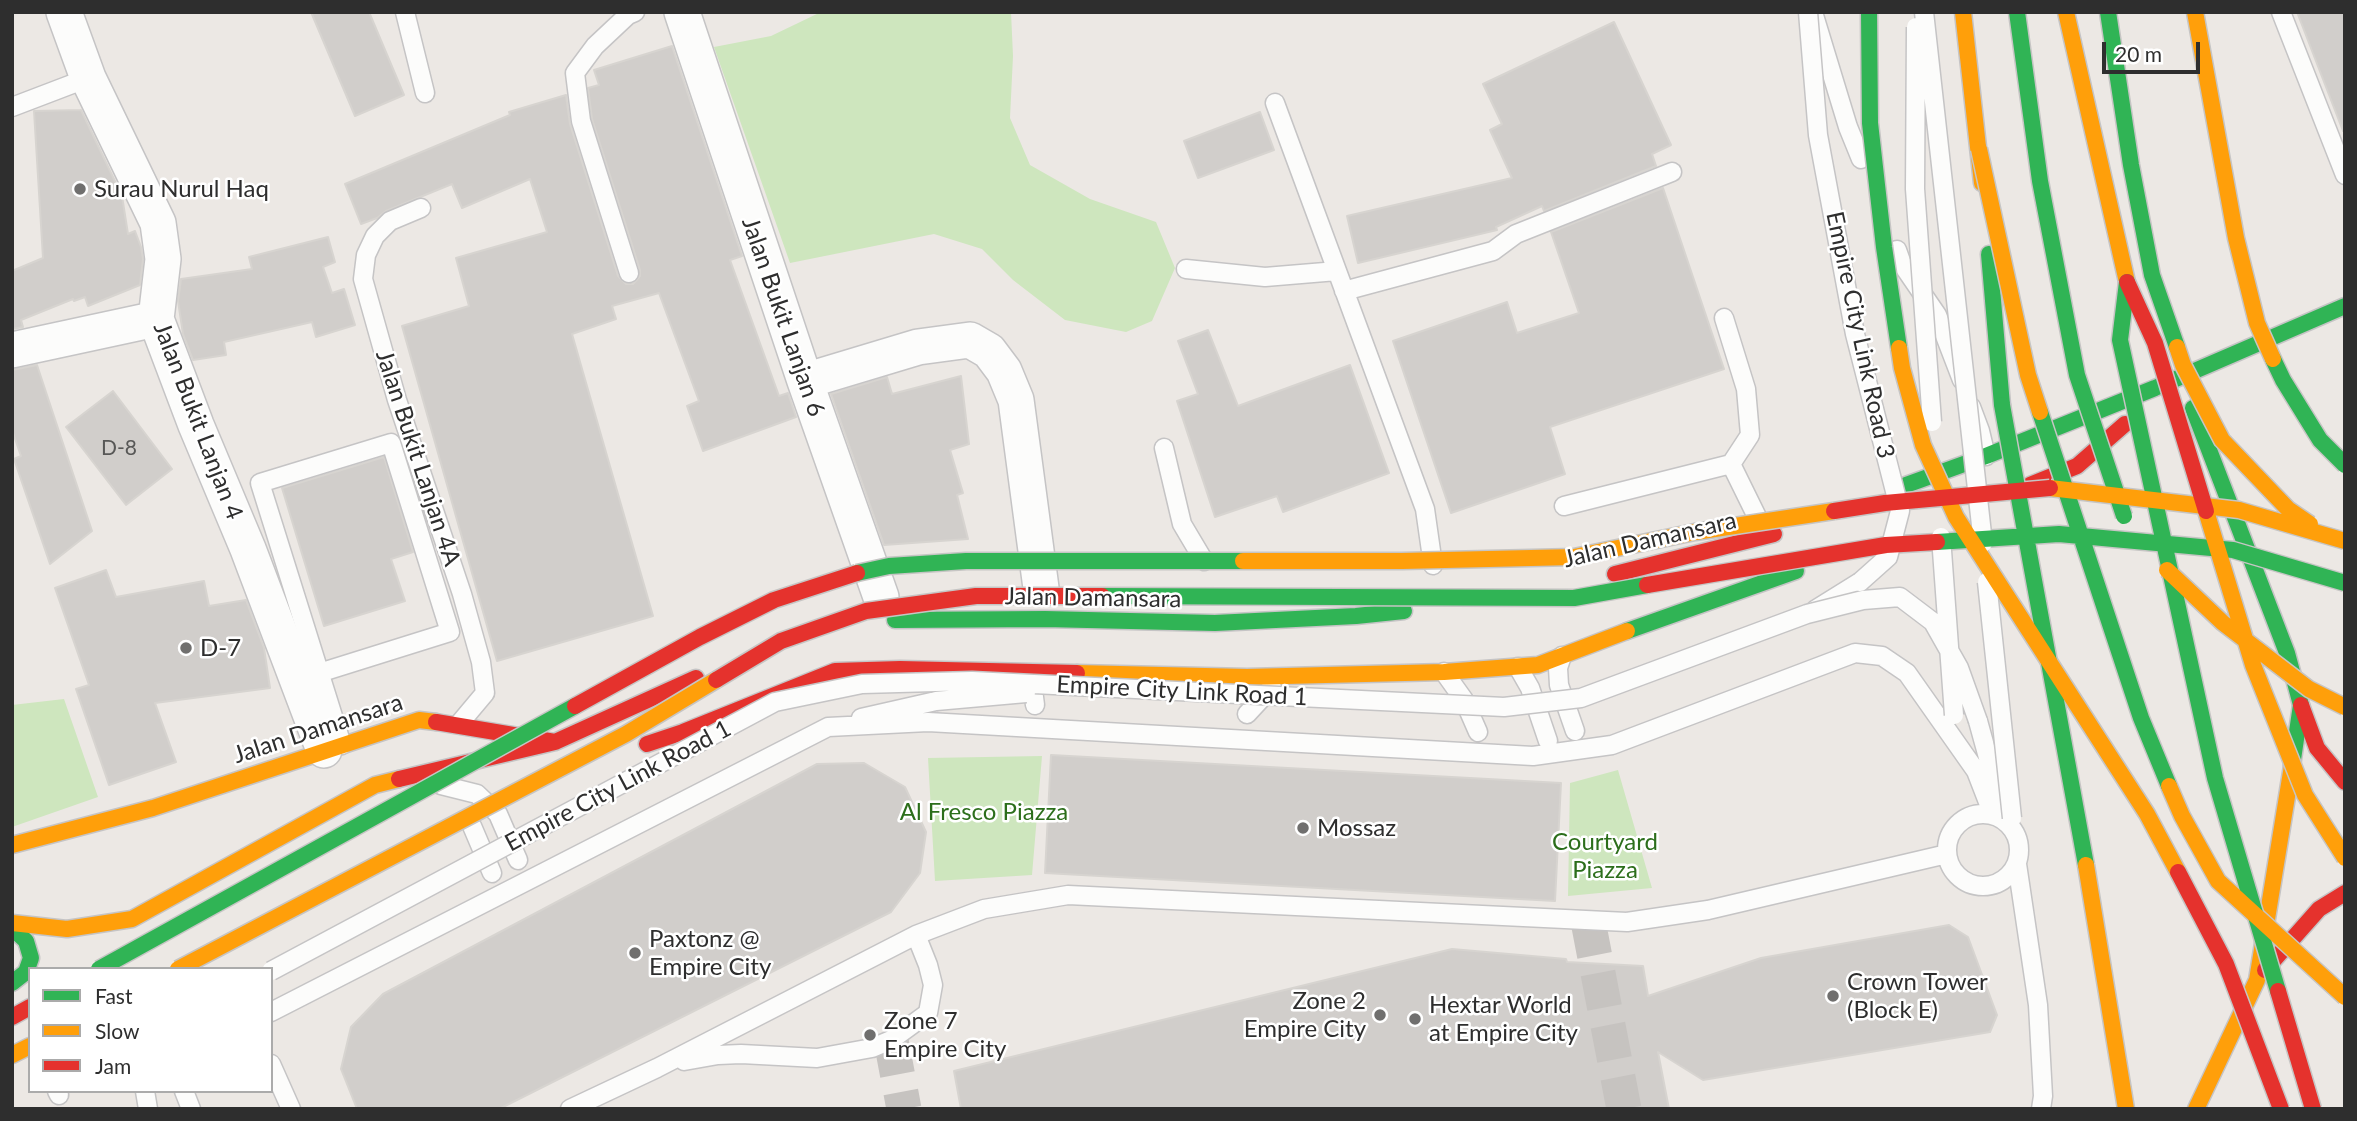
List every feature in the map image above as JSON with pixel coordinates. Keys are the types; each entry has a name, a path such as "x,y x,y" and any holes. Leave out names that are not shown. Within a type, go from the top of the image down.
{"main road":[{"path":"1869,12 1870,123 1884,247 1902,368 1923,445 1956,517 2147,814 2226,964 2281,1109"},
{"path":"1963,12 1979,149 2002,405 2093,905 2126,1109"},
{"path":"2017,12 2040,181 2077,375 2130,534 2222,623 2309,689 2345,707"},
{"path":"2066,12 2127,282 2155,343 2253,665 2305,795 2345,858"},
{"path":"2108,12 2131,165 2152,275 2183,365 2222,439 2288,509 2345,547"},
{"path":"2195,12 2236,239 2257,323 2284,380 2320,440 2345,465"},
{"path":"1979,149 2028,375 2141,718 2182,816 2218,881 2345,997"},
{"path":"2127,282 2120,340 2215,778 2313,1109"},
{"name":"Jalan Damansara","path":"12,845 153,808 418,720 458,724 555,743 677,685 824,634 889,620 959,626 1045,619 1214,623 1356,616 1438,607 1615,574 1768,536 1986,456 2345,306"},
{"name":"Jalan Damansara","path":"646,744 683,732 835,671 958,664 1031,672 1281,676 1538,665 1732,592 1916,532 2077,466 2180,377"},
{"path":"2180,377 2287,653 2301,705 2317,748 2345,782"},
{"path":"2077,466 2129,463 2175,469 2223,487"},
{"path":"103,967 701,637 774,600 845,576 889,566 966,561 1402,561 1574,557 1695,532 1885,503 2043,487 2239,510 2345,541"},
{"path":"182,967 626,734 782,641 866,611 976,596 1574,598 1886,545 2059,534 2233,550 2345,583"},
{"path":"2196,1109 2257,980 2301,705"},
{"path":"12,923 67,929 132,919 375,785 555,743"},
{"path":"2257,980 2319,909 2345,893"},
{"path":"12,928 26,941 31,958 26,972 12,984"},
{"path":"12,1019 28,1008"},
{"path":"12,1055 28,1047"}],"street":[{"name":"Jalan Bukit Lanjan 4","path":"64,12 89,78 158,223 163,259 156,319 196,425 333,748"},
{"name":"Jalan Bukit Lanjan 6","path":"682,12 805,381 889,620"},
{"path":"12,350 156,319"},
{"path":"805,381 918,347 970,340 989,351 1004,371 1016,400 1045,619"},
{"path":"138,967 485,820 646,744"}],"lane":[{"path":"405,12 425,93"},
{"path":"629,273 581,121 575,73 595,46 628,15 635,12"},
{"path":"1811,12 1848,127 1902,264 1937,315 1980,431 1986,456"},
{"name":"Empire City Link Road 3","path":"1807,614 1860,582 1888,557 1900,511 1854,334 1818,135 1811,12"},
{"path":"1916,12 1915,189 1954,715"},
{"path":"1924,12 2005,819"},
{"path":"2281,12 2345,175"},
{"path":"12,107 89,78"},
{"path":"1275,103 1425,509 1438,607"},
{"path":"1344,291 1493,251 1516,234 1672,172"},
{"name":"Jalan Bukit Lanjan 4A","path":"421,208 390,221 375,236 366,255 363,279 397,400 462,594 481,662 485,694 458,724"},
{"path":"1186,269 1265,277 1337,271"},
{"path":"1564,506 1731,464 1750,435 1746,389 1724,318"},
{"path":"319,673 450,632 391,443 260,483 319,673 333,748"},
{"path":"1164,447 1182,524 1206,565 1214,623"},
{"path":"1731,464 1768,536"},
{"name":"Empire City Link Road 1","path":"273,970 775,702 862,684 972,681 1504,707 1581,698 1807,614 1863,600 1900,597 1933,622 1963,678 1978,721 2005,819"},
{"path":"828,727 929,722 1533,756 1612,745 1855,653 1882,656 1907,673 1976,771 2018,839 2020,852 2017,864 2002,882 1978,887 1957,876 1947,855 1951,831 1959,822 1981,813 2005,819"},
{"path":"1562,656 1558,668 1559,685 1575,731"},
{"path":"1517,666 1530,688 1548,741"},
{"path":"1444,671 1464,700 1478,732"},
{"path":"1031,672 1035,705"},
{"path":"1247,714 1281,676"},
{"path":"273,1011 828,727 881,712 936,701 1113,688"},
{"path":"375,785 428,782 477,794 485,820 492,873"},
{"path":"485,820 518,860"},
{"path":"570,1109 657,1068 916,935 984,909 1068,895 1627,922 1708,910 1947,855"},
{"path":"2017,864 2038,1005 2043,1097 2041,1109"},
{"path":"657,1068 718,1055 827,1056 872,1048 891,1040 928,1013 933,985 916,935"},
{"path":"12,1019 28,1031"},
{"path":"273,1069 290,1109"}],"green space":[{"path":"821,12 1011,12 1013,56 1010,118 1030,165 1090,199 1156,222 1175,268 1152,321 1126,332 1065,320 1013,280 982,249 934,234 790,263 714,47 771,36"},
{"path":"64,699 98,797 12,827 12,705"},
{"name":"Al Fresco Piazza","path":"1042,756 1032,875 935,881 928,758"},
{"name":"Courtyard Piazza","path":"1618,770 1652,888 1568,896 1570,783"}],"building":[{"path":"311,12 369,12 404,95 355,116"},
{"path":"2297,12 2345,12 2343,131"},
{"path":"1614,22 1671,145 1652,154 1656,166 1544,211 1542,206 1496,227 1497,230 1358,263 1347,216 1512,178 1490,130 1502,124 1483,84"},
{"path":"672,46 742,256 730,260 779,396 788,393 796,417 703,451 687,406 699,401 659,293 612,306 616,319 572,334 653,616 497,661 402,326 469,306 456,258 547,232 530,179 462,208 452,184 361,224 345,184 510,115 509,112 566,95 570,124 618,276 626,284 633,284 640,276 640,270 592,119 588,88 599,85 594,70"},
{"path":"81,110 122,196 128,234 135,231 141,247 143,259 140,285 88,306 85,297 74,301 73,299 21,320 23,327 12,329 12,271 43,258 34,111"},
{"path":"1260,112 1274,150 1198,178 1184,141"},
{"path":"1663,188 1724,369 1550,427 1565,474 1451,513 1393,341 1507,302 1517,333 1579,313 1551,232"},
{"path":"328,237 335,262 323,267 332,293 344,289 355,325 316,337 312,322 224,342 226,355 193,360 183,334 178,301 181,279 252,269 249,257"},
{"path":"1208,330 1238,406 1350,365 1389,473 1283,512 1277,496 1215,517 1177,401 1198,394 1178,341"},
{"path":"37,365 92,531 50,564 14,459 21,456 12,430 12,370"},
{"path":"961,376 969,444 950,450 963,493 957,495 968,539 884,545 831,394 887,377 892,394"},
{"path":"113,391 172,469 126,505 66,427"},
{"path":"384,457 413,552 391,559 405,601 324,626 282,488"},
{"path":"106,570 116,597 204,581 209,606 246,600 264,648 270,688 155,703 176,762 109,785 76,689 89,685 55,588"},
{"name":"Mossaz","path":"1051,755 1561,783 1555,901 1045,873"},
{"name":"Paxtonz @ Empire City","path":"864,763 905,787 926,832 920,873 891,912 499,1109 357,1109 341,1069 351,1027 383,994 817,764"},
{"name":"Zone 2 Empire City","path":"1949,925 1968,937 1997,1015 1990,1032 1703,1080 1658,1052 1669,1109 961,1109 954,1071 1452,949 1566,959 1567,962 1643,966 1648,996 1761,958"}],"tunnel":[{"path":"1588,921 1624,1109"},
{"path":"891,1040 904,1109"}],"traffic: fast":[{"path":"1869,12 1870,123 1899,348"},
{"path":"2017,12 2040,181 2077,375 2124,516"},
{"path":"2108,12 2131,165 2152,275 2177,347"},
{"path":"1989,254 2002,405"},
{"path":"2127,282 2120,340 2215,778 2278,991"},
{"path":"1906,485 2155,388 2345,306"},
{"path":"2273,359 2320,440 2345,465"},
{"path":"2002,405 2086,865"},
{"path":"2193,408 2287,653 2301,705 2292,766"},
{"path":"2040,412 2141,718 2169,786"},
{"path":"1937,542 2059,534 2233,550 2345,583"},
{"path":"857,573 889,566 966,561 1243,561"},
{"path":"1627,631 1796,571"},
{"path":"1102,596 1574,598 1647,585"},
{"path":"895,620 1045,619 1215,623 1404,611"},
{"path":"103,967 575,706"},
{"path":"12,928 26,941 31,958 26,972 12,983"}],"traffic: slow":[{"path":"1963,12 1982,183"},
{"path":"2066,12 2127,282"},
{"path":"2195,12 2236,238 2257,323 2273,359"},
{"path":"1979,149 2028,375 2040,412"},
{"path":"2177,347 2183,365 2222,440 2288,509 2310,524"},
{"path":"1899,348 1923,445 1956,517 2147,814 2178,872"},
{"path":"2050,488 2239,510 2345,541"},
{"path":"1243,561 1574,557 1695,532 1834,511"},
{"path":"2206,511 2253,665 2305,795 2345,858"},
{"path":"2167,570 2223,623 2309,689 2345,707"},
{"path":"1077,673 1247,677 1444,672 1538,665 1627,631"},
{"path":"182,967 626,734 716,680"},
{"path":"12,845 153,808 419,720 436,722"},
{"path":"2196,1109 2257,980 2292,766"},
{"path":"12,923 67,929 132,919 375,785 399,779"},
{"path":"2169,786 2182,816 2218,881 2345,997"},
{"path":"2086,865 2126,1109"},
{"path":"12,1055 28,1047"}],"traffic: jam":[{"path":"2127,282 2155,343 2206,511"},
{"path":"2030,485 2077,466 2125,424"},
{"path":"1834,511 1885,503 2050,488"},
{"path":"1615,574 1774,534"},
{"path":"1647,585 1886,545 1937,542"},
{"path":"575,706 700,637 774,600 857,573"},
{"path":"716,680 781,641 866,611 976,596 1102,596"},
{"path":"647,744 835,671 900,669 1077,673"},
{"path":"436,722 555,742 696,678"},
{"path":"2301,705 2317,748 2345,782"},
{"path":"399,779 555,742"},
{"path":"2178,872 2226,964 2281,1109"},
{"path":"2265,970 2319,909 2345,893"},
{"path":"2278,991 2313,1109"},
{"path":"12,1017 28,1008"}],"place":[{"name":"Surau Nurul Haq","path":"80,189"},
{"name":"D-7","path":"186,648"},
{"name":"Mossaz","path":"1303,828"},
{"name":"Paxtonz @ Empire City","path":"635,953"},
{"name":"Crown Tower (Block E)","path":"1833,996"},
{"name":"Zone 2 Empire City","path":"1380,1015"},
{"name":"Hextar World at Empire City","path":"1415,1019"},
{"name":"Zone 7 Empire City","path":"870,1035"}]}
